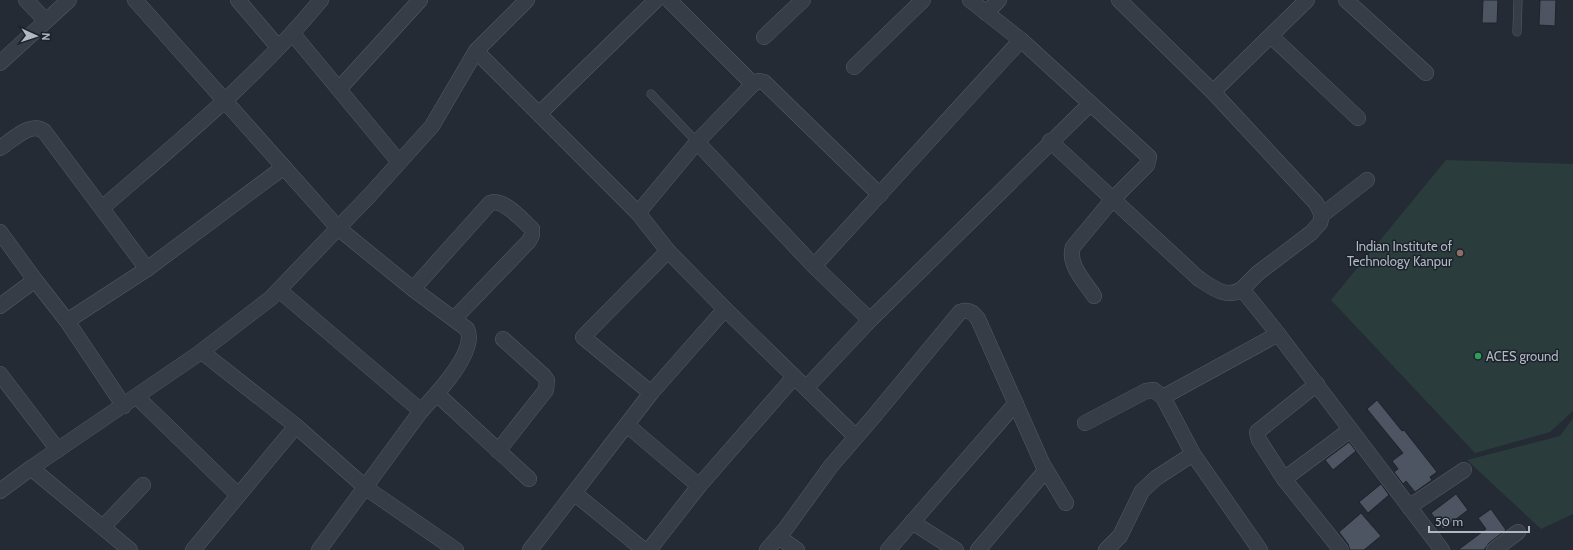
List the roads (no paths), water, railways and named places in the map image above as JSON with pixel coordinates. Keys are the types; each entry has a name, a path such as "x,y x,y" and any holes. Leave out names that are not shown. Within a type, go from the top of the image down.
{"street":[{"path":"26,0 46,21"},
{"path":"0,63 69,0"},
{"path":"135,0 338,228 413,289 467,329 470,335 469,344 464,356 437,394 421,411 366,488 319,550"},
{"path":"238,0 278,47"},
{"path":"102,208 226,101 278,47 293,34 321,0"},
{"path":"339,89 420,0"},
{"path":"0,491 31,468 202,352 272,298 432,126 476,51 526,0"},
{"path":"540,113 656,0"},
{"path":"669,0 753,84"},
{"path":"764,37 803,0"},
{"path":"854,68 923,0"},
{"path":"970,0 1021,40 1149,157 1147,165 1112,200 1073,247 1071,254 1074,266 1094,296"},
{"path":"986,13 999,0"},
{"path":"1120,0 1213,92 1316,203 1322,215"},
{"path":"1213,92 1272,36 1307,0"},
{"path":"1346,0 1426,73"},
{"path":"293,34 399,162"},
{"path":"1272,36 1358,118"},
{"path":"814,266 1021,40"},
{"path":"476,51 540,113 638,213 668,251 725,309 856,436"},
{"path":"638,213 697,142 753,84 759,81 770,86 880,195"},
{"path":"806,388 870,320 1050,141 1090,104"},
{"path":"0,148 31,127 39,127 44,131 147,269"},
{"path":"1050,141 1198,278 1214,288 1227,293 1236,294 1258,273 1311,233 1320,223 1322,215 1367,180"},
{"path":"697,142 814,266 870,320"},
{"path":"67,321 147,269 284,167"},
{"path":"413,289 490,203 495,201 503,204 532,229 532,235 529,241 454,319"},
{"path":"0,232 34,280 67,321 124,406"},
{"path":"651,393 583,337 668,251"},
{"path":"0,306 34,280"},
{"path":"1242,289 1317,384 1350,430 1442,550"},
{"path":"279,290 421,411"},
{"path":"530,550 651,393 725,309"},
{"path":"767,550 830,466 963,310 972,312 978,319 1046,470 1066,503"},
{"path":"1162,397 1278,334"},
{"path":"498,451 546,390 548,385 544,376 503,339"},
{"path":"202,352 296,426 366,488 446,548"},
{"path":"0,374 58,450"},
{"path":"649,550 699,486 794,377"},
{"path":"1317,384 1257,432 1259,440 1284,479 1341,550"},
{"path":"1085,423 1146,391 1154,390 1162,397 1193,454 1260,550"},
{"path":"437,394 529,479"},
{"path":"137,397 238,495"},
{"path":"888,550 1016,403"},
{"path":"193,550 296,426"},
{"path":"627,426 699,486"},
{"path":"1284,479 1350,430"},
{"path":"1106,550 1120,536 1142,490 1156,478 1193,454"},
{"path":"31,468 130,550"},
{"path":"978,550 1046,470"},
{"path":"1409,507 1464,470"},
{"path":"103,527 144,485"},
{"path":"574,493 644,550"},
{"path":"912,522 956,550"},
{"path":"1494,550 1518,532"},
{"path":"778,537 797,550"}],"lane":[{"path":"1517,32 1518,0"},
{"path":"651,94 697,142"}],"place":[{"name":"Indian Institute of Technology Kanpur","path":"1460,253"},
{"name":"ACES ground","path":"1478,356"}]}
